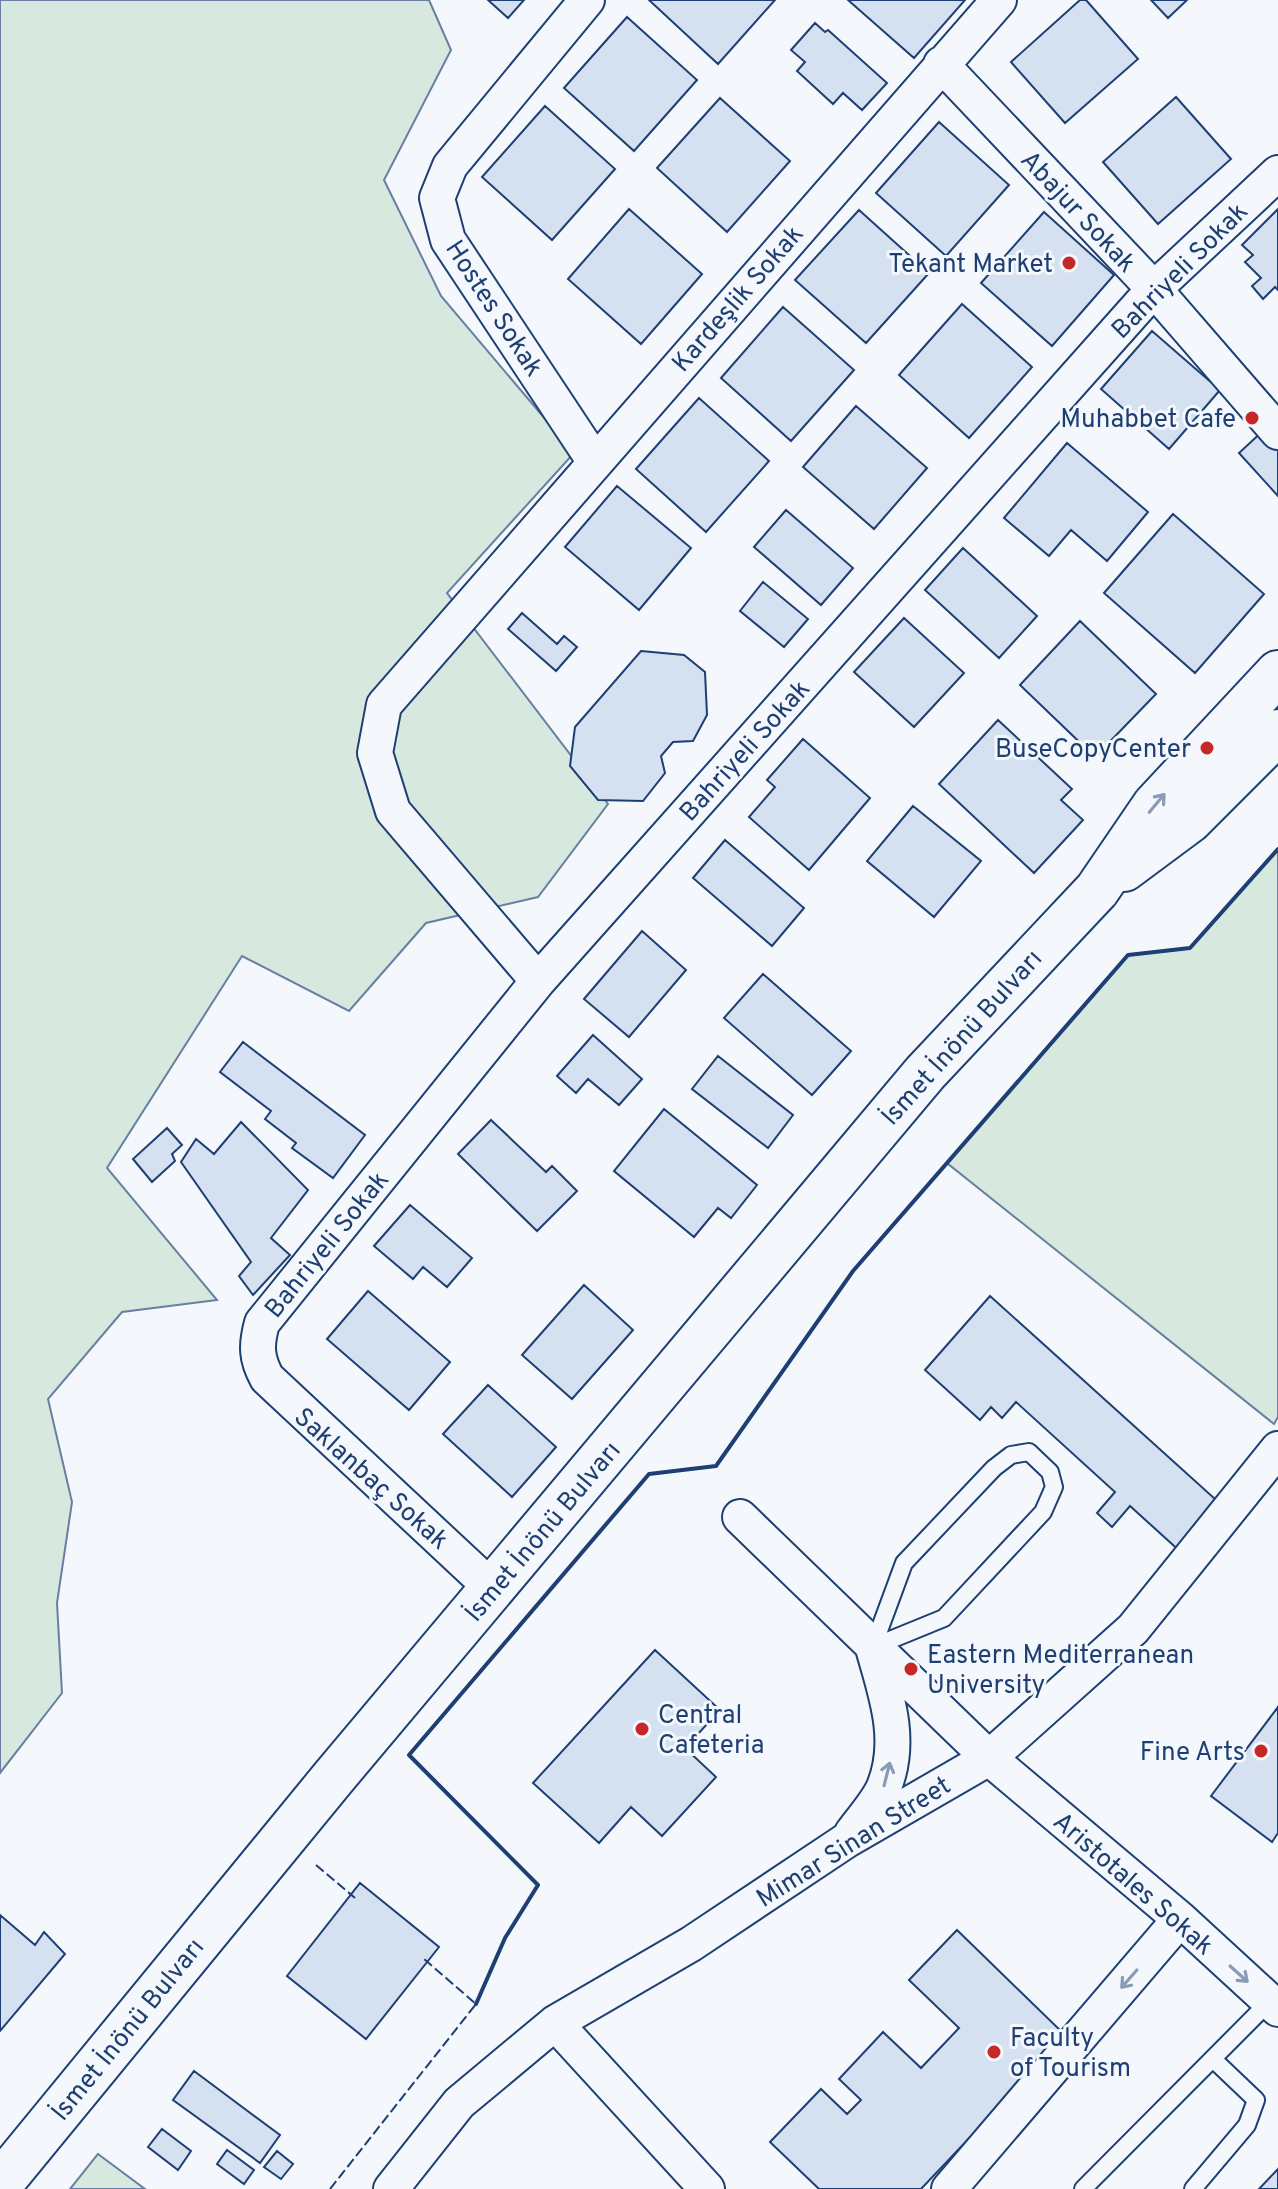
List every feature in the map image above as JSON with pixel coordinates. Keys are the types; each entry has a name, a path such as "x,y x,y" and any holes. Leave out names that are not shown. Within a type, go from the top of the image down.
{"main road":[{"name":"İsmet İnönü Bulvarı","path":"0,2184 925,1073 1097,890 1155,805 1278,673"},
{"name":"İsmet İnönü Bulvarı","path":"1097,890 1190,820 1278,732"}],"street":[{"name":"Hostes Sokak","path":"587,0 450,166 437,198 448,240 595,462"},
{"name":"Kardeşlik Sokak","path":"538,981 393,811 375,753 384,705 999,0"},
{"name":"Abajur Sokak","path":"941,64 1154,289 1278,432"},
{"name":"Bahriyeli Sokak","path":"257,1360 257,1342 262,1323 538,981 1154,289 1278,173"},
{"name":"Saklanbaç Sokak","path":"257,1360 282,1396 494,1590"},
{"name":"Mimar Sinan Street","path":"391,2189 459,2103 555,2023 691,1944 847,1840 989,1758 1133,1629 1278,1449"},
{"name":"Aristotales Sokak","path":"740,1517 989,1758 1275,2001"},
{"path":"847,1840 883,1789 893,1752 892,1714 873,1647"},
{"path":"949,2189 1180,1919"},
{"path":"555,2023 707,2189"}],"lane":[{"path":"1029,1452 1050,1472 1054,1487 1043,1512 944,1618 873,1647 904,1563 994,1468 1011,1455 1029,1452"},
{"path":"1083,2189 1275,2001"},
{"path":"1193,2189 1247,2125 1256,2100 1214,2060"}],"shaded area":[{"path":"0,0 429,0 451,50 384,180 441,296 574,453 447,593 608,804 538,897 426,923 349,1011 242,956 107,1168 217,1300 122,1312 48,1399 72,1502 57,1603 62,1693 0,1773"},
{"path":"1278,849 1278,1417 1274,1424 947,1163 1128,955 1190,948"},
{"path":"98,2154 145,2189 70,2189"}],"building":[{"path":"488,0 524,0 508,18"},
{"path":"649,0 775,0 718,64"},
{"path":"848,0 965,0 914,58"},
{"path":"1080,0 1086,0 1138,59 1065,123 1011,62"},
{"path":"1151,0 1187,0 1168,18"},
{"path":"627,17 697,80 634,151 564,88"},
{"path":"815,23 825,32 828,30 887,83 862,110 843,93 833,104 797,71 805,62 791,50"},
{"path":"1176,97 1231,159 1158,224 1103,162"},
{"path":"720,98 790,161 727,232 657,168"},
{"path":"545,106 615,169 552,240 482,177"},
{"path":"939,122 1009,185 946,256 876,193"},
{"path":"629,209 702,274 641,344 568,279"},
{"path":"1278,209 1278,290 1275,287 1263,299 1252,286 1261,278 1245,262 1253,255 1242,245"},
{"path":"859,210 929,273 866,343 795,280"},
{"path":"1044,212 1114,275 1052,346 981,283"},
{"path":"962,304 1032,367 969,438 899,375"},
{"path":"783,307 854,370 791,441 721,378"},
{"path":"1152,331 1220,390 1169,449 1101,389"},
{"path":"699,398 769,461 706,532 636,469"},
{"path":"856,406 927,468 874,529 803,467"},
{"path":"1265,429 1278,443 1278,496 1239,453"},
{"path":"1067,443 1148,512 1107,561 1071,530 1049,556 1004,518"},
{"path":"617,486 691,548 639,610 565,547"},
{"path":"786,510 853,568 821,605 754,547"},
{"path":"1173,514 1264,594 1195,673 1104,593"},
{"path":"963,548 1037,616 999,658 925,590"},
{"path":"763,582 808,619 784,647 740,611"},
{"path":"522,613 557,644 564,636 577,647 556,671 508,629"},
{"path":"904,618 964,673 914,727 854,672"},
{"path":"1080,621 1156,694 1095,757 1020,685"},
{"path":"641,651 684,655 705,672 707,715 693,741 673,742 661,756 665,773 643,801 598,800 570,766 575,727"},
{"path":"998,720 1072,789 1061,800 1083,820 1034,873 939,784"},
{"path":"803,739 870,798 809,870 749,817 775,787 767,780"},
{"path":"913,806 981,861 934,917 867,861"},
{"path":"725,840 804,908 772,946 693,878"},
{"path":"642,931 686,970 629,1037 584,999"},
{"path":"763,974 851,1051 812,1095 724,1018"},
{"path":"593,1035 642,1079 619,1105 588,1079 576,1093 557,1076"},
{"path":"243,1042 365,1135 333,1178 292,1148 296,1143 265,1119 271,1111 220,1072"},
{"path":"718,1056 793,1115 768,1148 692,1089"},
{"path":"664,1109 757,1185 731,1218 718,1208 694,1237 614,1171"},
{"path":"491,1120 546,1172 552,1166 577,1191 537,1231 458,1154"},
{"path":"241,1122 308,1190 271,1238 290,1255 253,1295 239,1276 251,1262 181,1162 196,1139 214,1154"},
{"path":"167,1128 182,1145 172,1154 175,1161 152,1182 133,1159"},
{"path":"410,1205 472,1258 447,1287 423,1267 413,1279 374,1246"},
{"path":"584,1285 633,1330 572,1399 522,1355"},
{"path":"368,1291 450,1362 409,1410 327,1339"},
{"path":"990,1296 1225,1508 1183,1554 1130,1506 1112,1527 1097,1513 1115,1492 1016,1402 1002,1418 991,1407 980,1420 925,1370"},
{"path":"488,1385 556,1447 512,1497 443,1434"},
{"name":"Central Cafeteria","path":"655,1650 720,1710 685,1748 716,1777 662,1836 631,1807 599,1843 533,1783"},
{"name":"Fine Arts","path":"1278,1707 1278,1833 1272,1842 1211,1796"},
{"path":"360,1883 439,1947 366,2039 287,1976"},
{"path":"0,1915 35,1945 44,1932 65,1954 0,2031"},
{"name":"Faculty of Tourism","path":"957,1930 1066,2036 921,2189 819,2189 770,2142 821,2089 847,2114 861,2100 839,2079 883,2032 921,2068 959,2028 909,1980"},
{"path":"194,2071 280,2135 260,2163 173,2100"},
{"path":"162,2129 191,2151 178,2170 148,2147"},
{"path":"227,2150 254,2170 244,2184 217,2164"},
{"path":"277,2151 293,2164 281,2179 264,2167"},
{"path":"1278,2169 1278,2189 1259,2189"}],"fence":[{"path":"316,1865 355,1898"},
{"path":"330,2189 476,2004 424,1959"}],"wall":[{"path":"476,2004 505,1938 538,1885 409,1755 649,1474 716,1466 853,1271 1128,955 1190,948 1278,849"}],"place":[{"name":"Tekant Market","path":"1069,263"},
{"name":"Muhabbet Cafe","path":"1252,418"},
{"name":"BuseCopyCenter","path":"1207,748"},
{"name":"Eastern Mediterranean University","path":"911,1669"},
{"name":"Central Cafeteria","path":"642,1729"},
{"name":"Fine Arts","path":"1261,1751"},
{"name":"Faculty of Tourism","path":"994,2052"}]}
